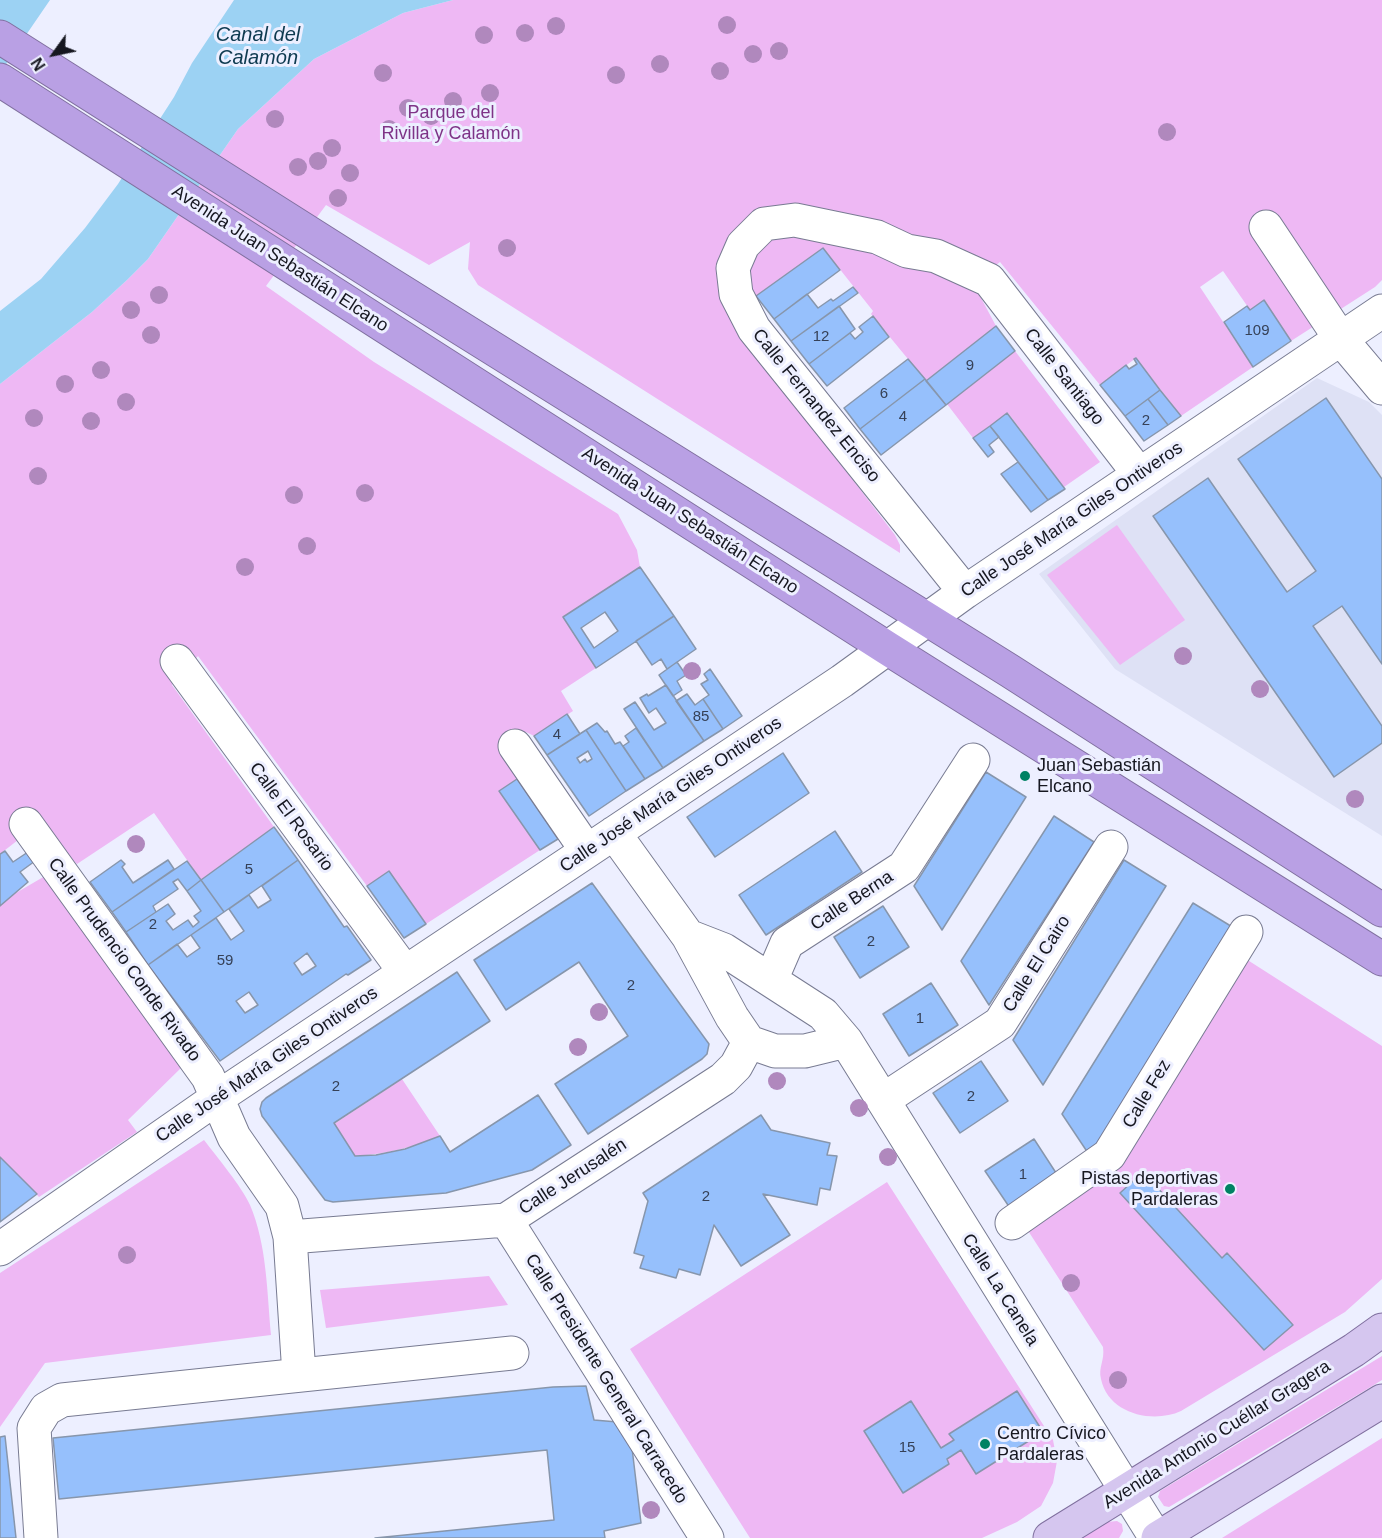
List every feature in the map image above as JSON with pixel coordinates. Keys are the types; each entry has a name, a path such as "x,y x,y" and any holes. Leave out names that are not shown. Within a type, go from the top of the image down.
{"highway":[{"name":"Avenida Juan Sebastián Elcano","path":"0,37 385,281 1010,671 1382,910"},
{"name":"Avenida Juan Sebastián Elcano","path":"0,80 887,648 1382,959"}],"main road":[{"name":"Avenida Antonio Cuéllar Gragera","path":"1050,1538 1354,1350 1382,1330"},
{"path":"1157,1538 1382,1401"}],"street":[{"name":"Calle Fernandez Enciso","path":"965,592 754,329 736,294 733,268 743,245 764,224 795,220 877,237 907,250 936,256 989,280"},
{"path":"1266,227 1340,338 1382,388"},
{"name":"Calle Santiago","path":"989,280 1139,474"},
{"name":"Calle José María Giles Ontiveros","path":"0,1249 217,1098 842,681 965,592 1382,310"},
{"name":"Calle El Rosario","path":"177,661 405,972"},
{"path":"514,746 587,851"},
{"name":"Calle Berna","path":"771,980 787,943 904,867 973,760"},
{"name":"Calle Prudencio Conde Rivado","path":"26,824 208,1077 234,1137 282,1206 290,1237 299,1375"},
{"path":"614,832 687,936 732,1017 749,1042 776,1052 805,1051 846,1041"},
{"name":"Calle El Cairo","path":"883,1100 1000,1023 1111,847"},
{"name":"Calle Fez","path":"1012,1223 1109,1155 1246,932"},
{"name":"Calle La Canela","path":"687,936 724,950 823,1014 846,1041 1157,1538"},
{"name":"Calle Jerusalén","path":"290,1237 506,1220 723,1079 736,1066 749,1042"},
{"name":"Calle Presidente General Carracedo","path":"506,1220 702,1534"},
{"path":"41,1538 34,1428 46,1408 62,1400 512,1353"}],"shaded area":[{"path":"1317,378 1369,402 1382,415 1382,836 1115,669 1039,574"}],"green space":[{"name":"Parque del Rivilla y Calamón","path":"453,0 1382,0 1382,280 1375,287 1291,341 1264,300 1250,310 1223,271 1200,287 1253,367 1181,416 1136,358 1100,385 1000,262 973,283 996,326 926,381 871,314 873,311 823,248 756,296 771,373 895,535 900,545 900,553 478,285 468,269 470,242 429,265 326,205 266,286 374,362 618,514 637,550 640,567 563,617 596,668 561,691 573,711 534,736 526,732 518,732 517,779 500,791 540,850 426,924 389,871 367,886 198,656 172,685 274,827 201,880 154,813 77,864 31,820 18,840 0,854 0,384 92,312 148,259 238,129 314,59 403,13"},
{"path":"1015,351 1100,462 1064,487 1008,413 973,438 947,404"},
{"path":"1117,525 1185,620 1120,665 1047,575"},
{"path":"45,876 182,1067 128,1120 137,1132 39,1197 0,1157 0,906 9,897"},
{"name":"Pistas deportivas Pardaleras","path":"1246,959 1382,1046 1382,1279 1345,1312 1181,1411 1170,1415 1145,1416 1122,1408 1105,1391 1100,1375 1103,1347 1025,1226 1130,1153"},
{"path":"402,1079 440,1136 398,1150 355,1156 334,1124"},
{"path":"204,1140 241,1190 256,1220 265,1269 271,1335 45,1363 0,1427 0,1273"},
{"path":"887,1182 1053,1440 1057,1461 1053,1483 1041,1506 1017,1522 982,1538 750,1538 630,1349"},
{"path":"489,1276 508,1305 326,1328 320,1290"},
{"path":"1382,1356 1382,1380 1169,1507 1164,1506 1158,1497 1160,1491"},
{"path":"1382,1438 1382,1538 1222,1538"},
{"path":"1117,1521 1122,1524 1123,1531 1119,1538 1082,1538 1107,1522"}],"water":[{"path":"0,0 50,0 0,73"},
{"name":"Canal del Calamón","path":"234,0 453,0 403,13 314,59 238,129 148,259 92,312 0,384 0,311 41,279 85,228 118,184 174,97 192,63"}],"building":[{"path":"823,248 840,270 774,319 756,296"},
{"path":"853,287 858,293 791,341 774,319 807,294 818,308"},
{"path":"1264,300 1291,341 1253,367 1224,322 1247,306 1250,310"},
{"path":"839,306 855,329 809,364 791,341"},
{"path":"873,316 889,337 827,386 809,364 850,333 855,339 863,332 859,327"},
{"path":"996,326 1015,351 946,405 926,381"},
{"path":"1136,358 1160,390 1125,416 1100,385 1126,365 1129,369 1137,364 1134,359"},
{"path":"908,359 925,379 860,429 844,408"},
{"path":"925,379 946,405 881,455 860,429"},
{"path":"1160,390 1181,416 1168,425 1148,399"},
{"path":"1326,398 1382,479 1382,664 1342,606 1313,626 1382,726 1382,743 1334,777 1153,516 1208,478 1287,592 1316,571 1238,459"},
{"path":"1148,399 1168,425 1144,441 1125,416"},
{"path":"1007,413 1065,489 1048,500 990,426"},
{"path":"990,426 999,437 989,445 994,452 988,457 973,438"},
{"path":"1018,462 1048,500 1031,512 1001,474"},
{"path":"640,567 674,616 596,668 563,617","holes":["605,612 618,631 594,648 581,628"]},
{"path":"674,616 696,649 667,669 661,659 652,665 636,641"},
{"path":"677,662 686,675 677,681 682,690 673,696 659,675"},
{"path":"710,669 742,716 723,729 703,699 709,695 701,684 708,680 704,674"},
{"path":"666,685 704,741 663,768 624,709 635,702 654,730 666,723 656,708 649,713 640,698"},
{"path":"687,694 695,705 703,699 723,729 704,741 676,701"},
{"path":"567,714 580,734 547,755 534,736"},
{"path":"597,723 605,732 607,731 615,744 620,742 645,779 626,791 586,730"},
{"path":"636,728 663,768 645,779 623,746 629,742 625,736"},
{"path":"586,730 626,791 589,816 547,755","holes":["588,751 592,759 587,762 585,759 580,763 577,758"]},
{"path":"783,753 809,793 715,857 687,817"},
{"path":"986,772 1026,797 942,930 914,886"},
{"path":"517,779 558,839 540,850 499,791"},
{"path":"1054,816 1094,842 989,1005 961,961"},
{"path":"274,827 298,860 224,912 201,880"},
{"path":"835,831 862,872 766,935 739,895"},
{"path":"5,851 13,862 28,852 35,861 20,872 28,882 0,906 0,854"},
{"path":"121,860 125,864 122,867 133,883 168,860 174,869 112,912 90,882"},
{"path":"298,860 344,927 347,926 371,960 348,975 346,974 220,1061 148,965 177,944 187,957 200,948 191,935 216,918 231,940 244,931 229,909 249,895 258,908 271,900 262,886","holes":["307,953 316,966 302,975 294,963","249,992 258,1005 245,1013 236,1001"]},
{"path":"1124,860 1166,886 1043,1085 1013,1040"},
{"path":"187,861 201,880 187,891 178,879 173,882 178,889 153,906 156,912 126,932 112,912"},
{"path":"389,871 426,924 404,938 367,886"},
{"path":"201,880 224,912 148,965 126,932 168,904 175,914 166,921 173,930 188,920 193,927 199,922 194,916 201,911 187,891"},
{"path":"592,883 709,1044 707,1054 702,1059 588,1134 555,1084 628,1036 579,962 506,1010 474,960"},
{"path":"1193,903 1234,928 1092,1159 1062,1114"},
{"path":"883,906 909,947 860,978 834,937"},
{"path":"457,972 490,1021 334,1123 355,1156 376,1155 405,1149 440,1136 450,1152 538,1095 571,1145 532,1170 446,1193 333,1202 325,1200 262,1116 260,1109 262,1102"},
{"path":"931,983 958,1025 909,1056 883,1014"},
{"path":"981,1061 1008,1101 960,1133 933,1093"},
{"path":"761,1115 771,1130 830,1143 827,1155 837,1156 830,1190 820,1188 817,1205 763,1194 790,1235 741,1266 714,1225 700,1275 679,1269 676,1278 640,1268 644,1256 634,1253 648,1201 643,1193"},
{"path":"1034,1139 1060,1179 1012,1211 985,1171"},
{"path":"0,1157 37,1194 0,1222"},
{"path":"1143,1172 1222,1258 1227,1253 1293,1325 1264,1350 1120,1193"},
{"path":"586,1386 594,1420 629,1423 641,1523 604,1531 605,1538 375,1538 554,1520 547,1450 59,1499 53,1438 553,1387"},
{"name":"Centro Cívico Pardaleras","path":"1017,1391 1043,1432 976,1474 961,1450 947,1459 949,1464 903,1493 864,1431 911,1401 941,1448 954,1440 949,1434"},
{"path":"5,1436 16,1538 0,1538 0,1437"}],"place":[{"name":"Juan Sebastián Elcano","path":"1025,776"},
{"name":"Pistas deportivas Pardaleras","path":"1230,1189"},
{"name":"Centro Cívico Pardaleras","path":"985,1444"}]}
